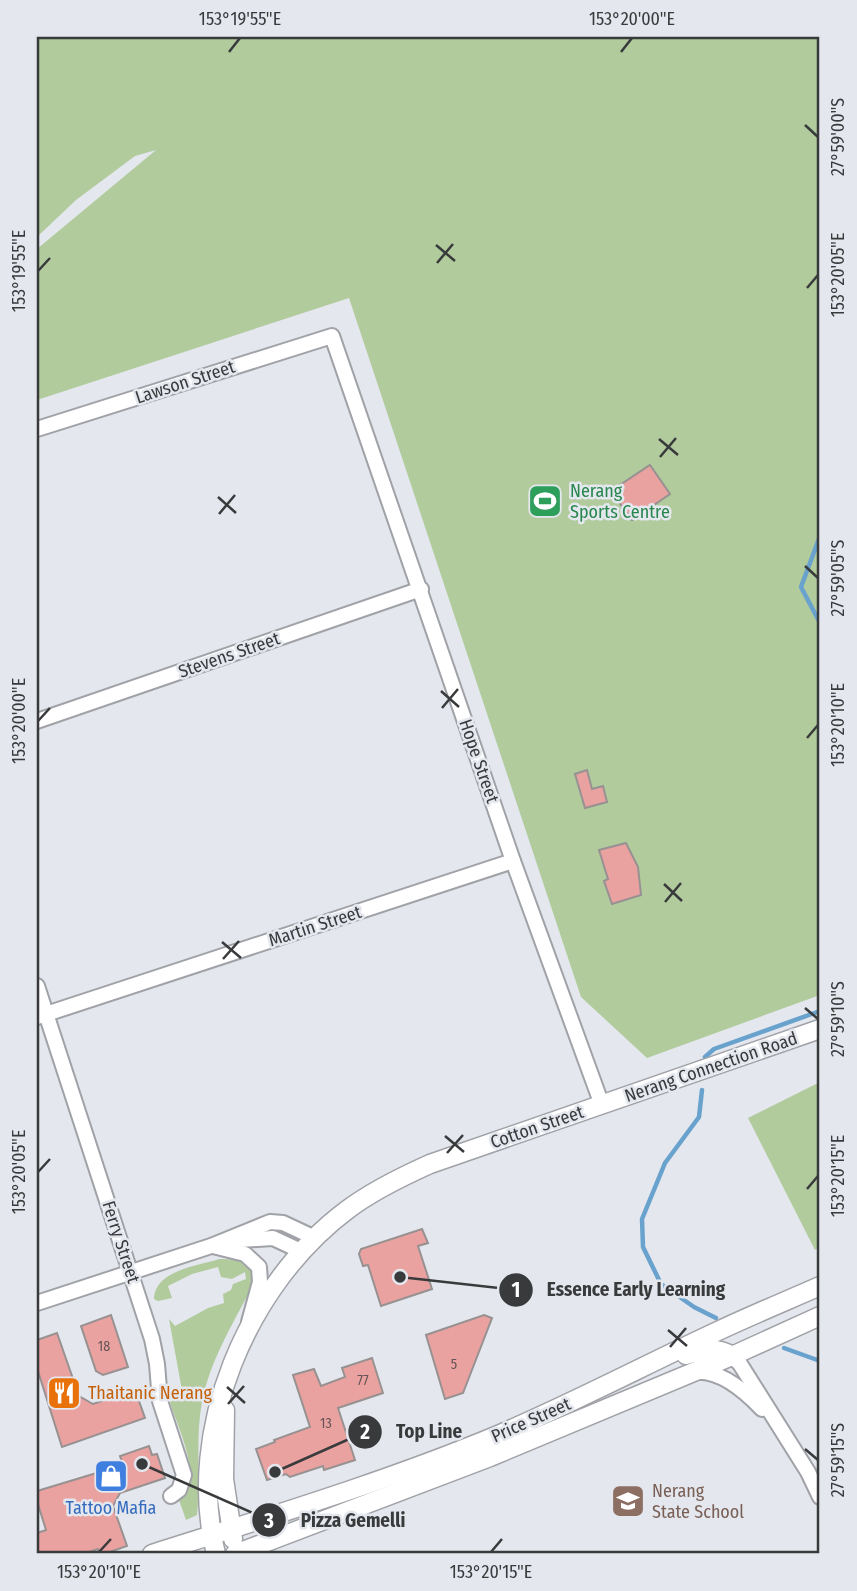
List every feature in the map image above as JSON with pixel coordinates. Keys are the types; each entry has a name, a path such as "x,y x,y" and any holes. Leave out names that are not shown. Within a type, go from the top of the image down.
{"main road":[{"name":"Nerang Connection Road","path":"602,1105 820,1029"},
{"name":"Cotton Street","path":"309,1245 362,1200 418,1169 602,1105"},
{"path":"216,1554 212,1536 210,1450 232,1362 275,1287 309,1245"},
{"name":"Price Street","path":"152,1554 231,1530 458,1451 563,1407 719,1331 820,1286"},
{"name":"Price Street","path":"236,1554 490,1457 732,1356 820,1316"},
{"path":"646,1367 711,1349 723,1350 732,1356"},
{"path":"226,1382 224,1479 236,1554"}],"street":[{"name":"Lawson Street","path":"37,429 332,335"},
{"name":"Hope Street","path":"332,335 513,861 602,1105"},
{"name":"Stevens Street","path":"37,721 421,589"},
{"name":"Martin Street","path":"42,1016 513,861"},
{"name":"Ferry Street","path":"37,986 42,1016 131,1272 156,1354 160,1401 183,1473 182,1486 171,1496"},
{"path":"37,1303 274,1222 283,1223 309,1245"},
{"path":"211,1245 245,1254 259,1267 260,1282 247,1332"},
{"path":"732,1356 740,1364 808,1472 820,1496"},
{"path":"694,1372 707,1372 722,1377 754,1401 778,1425"}],"green space":[{"path":"37,37 820,37 820,995 647,1058 581,997 349,298 37,400 37,249 156,150 135,156 76,200 37,237"},
{"path":"820,1082 820,1247 815,1250 748,1118"},
{"path":"219,1259 246,1264 252,1272 251,1289 210,1372 202,1402 199,1430 197,1515 186,1520 179,1500 187,1492 190,1468 170,1402 183,1396 169,1319 175,1326 208,1308 224,1303 223,1294 231,1290 233,1284 246,1279 245,1272 232,1279 221,1277 218,1267 192,1274 168,1286 172,1298 158,1301 154,1299 156,1289 169,1275"}],"building":[{"path":"650,465 670,494 632,520 611,491"},
{"path":"587,770 592,789 603,786 607,802 585,808 575,774"},
{"path":"626,843 638,867 641,895 612,904 604,881 608,879 599,850"},
{"path":"422,1229 428,1243 418,1246 432,1289 381,1306 368,1265 363,1266 359,1254 361,1249"},
{"path":"111,1315 128,1367 103,1375 96,1371 81,1326"},
{"path":"484,1315 492,1318 463,1393 445,1399 426,1335"},
{"path":"57,1333 79,1396 93,1404 135,1390 145,1418 62,1447 37,1368 37,1340"},
{"path":"372,1358 383,1393 338,1408 355,1460 324,1470 323,1466 290,1477 286,1474 267,1480 256,1449 310,1427 293,1375 314,1369 321,1386 345,1377 342,1368"},
{"path":"149,1446 152,1455 157,1454 165,1478 120,1493 113,1506 127,1546 104,1554 100,1554 98,1549 83,1554 37,1554 37,1533 46,1530 37,1501 37,1491 123,1465 120,1456"}],"waterway":[{"path":"820,536 801,587 820,623"},
{"path":"705,1057 714,1049 820,1011"},
{"path":"702,1090 699,1117 665,1163 642,1219 643,1247 661,1284 694,1307 716,1318"},
{"path":"784,1348 820,1361"}],"place":[{"name":"Nerang Sports Centre","path":"545,501"},
{"name":"Essence Early Learning","path":"400,1277"},
{"name":"Thaitanic Nerang","path":"64,1393"},
{"name":"Pizza Gemelli","path":"142,1464"},
{"name":"Top Line","path":"275,1472"},
{"name":"Tattoo Mafia","path":"111,1476"},
{"name":"Nerang State School","path":"628,1501"}]}
